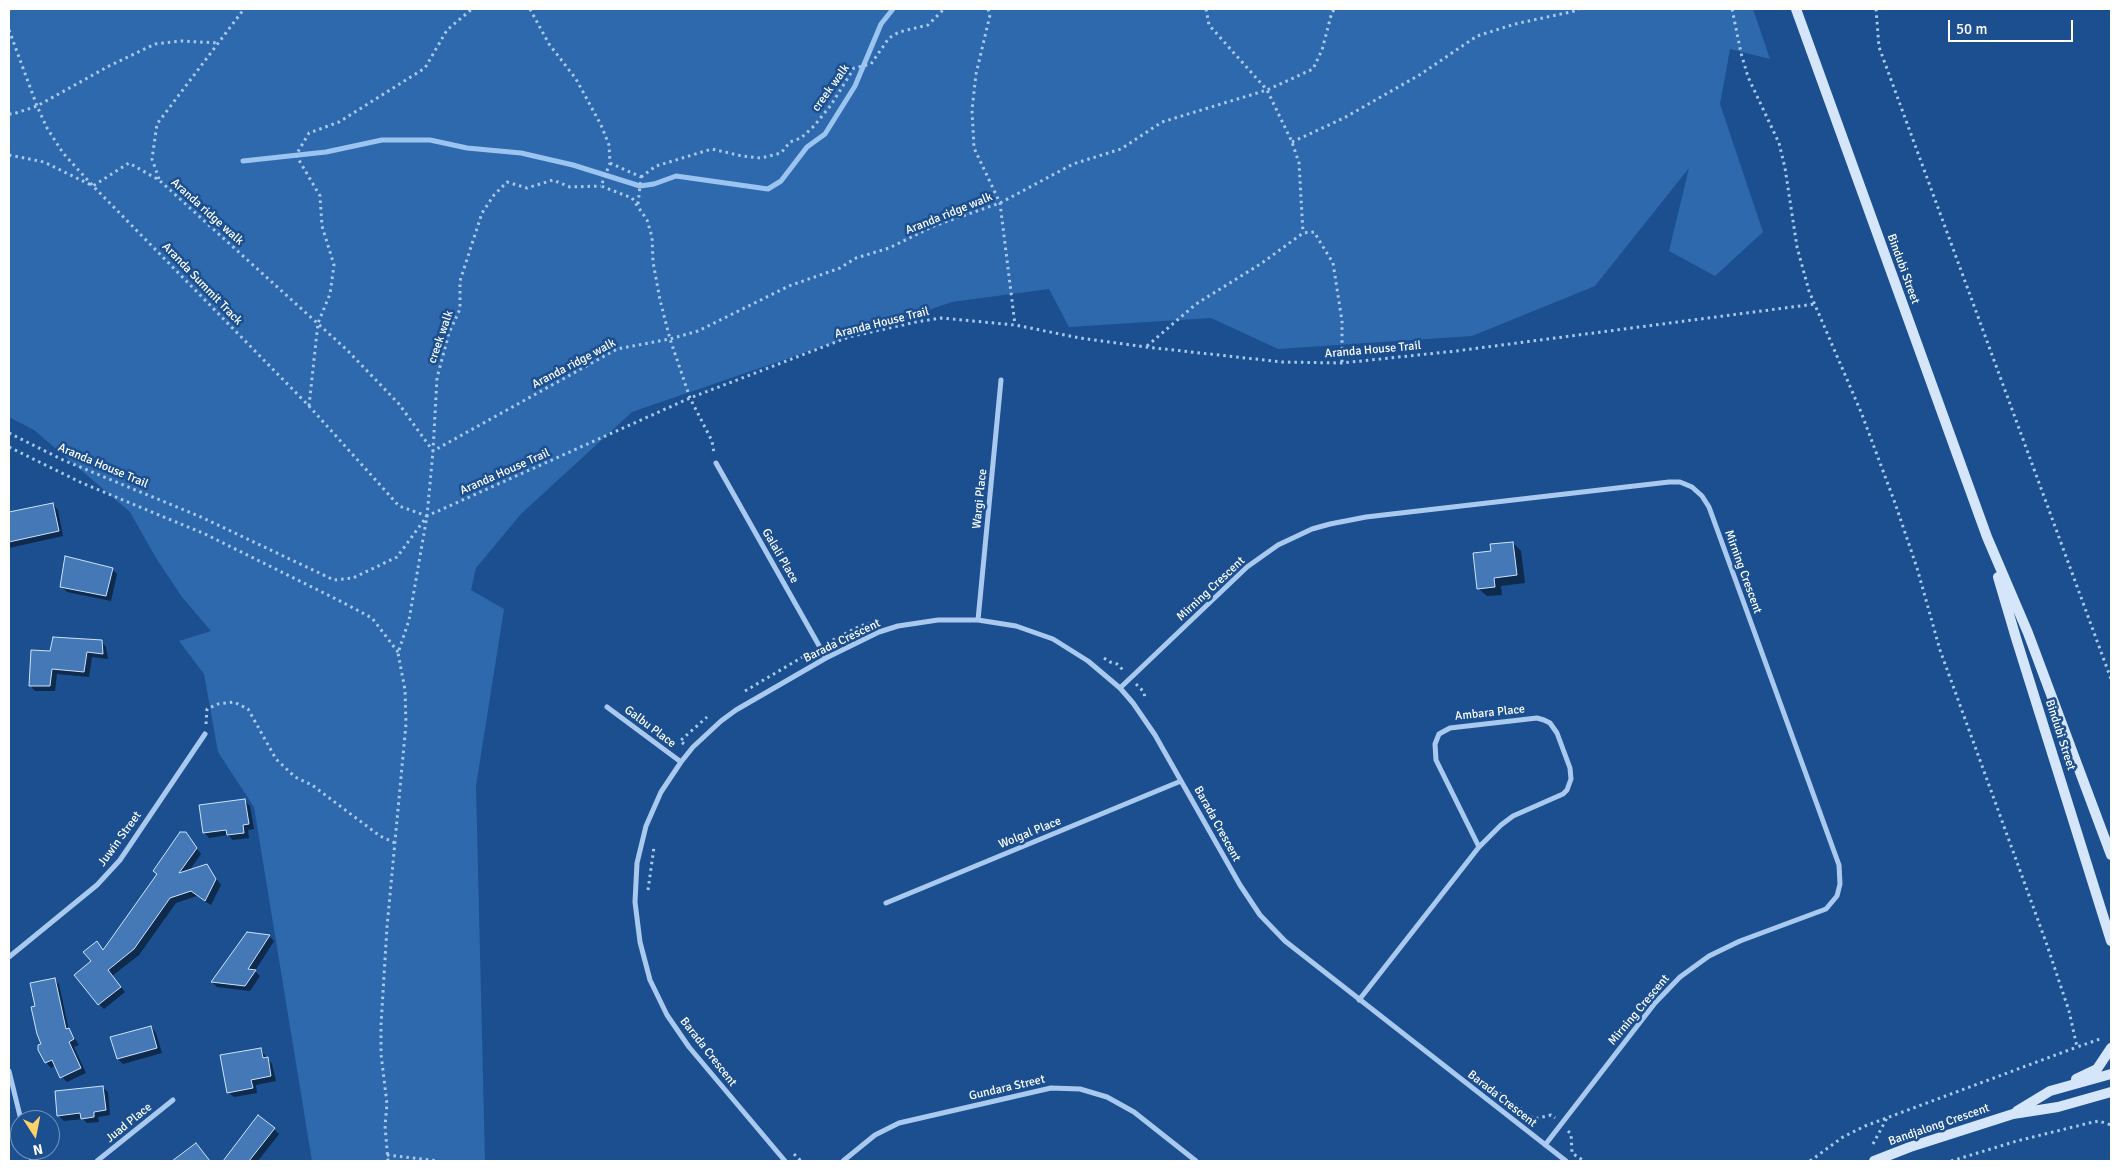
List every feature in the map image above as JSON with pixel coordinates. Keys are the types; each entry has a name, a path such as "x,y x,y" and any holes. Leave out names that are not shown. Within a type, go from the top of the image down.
{"main road":[{"name":"Bindubi Street","path":"1796,9 1987,537 2028,633 2111,855"},
{"name":"Bindubi Street","path":"1987,537 2016,638 2111,940"},
{"path":"2050,1092 2097,1069 2110,1042"},
{"name":"Bandjalong Crescent","path":"2013,1114 2050,1092 2111,1074"},
{"name":"Bandjalong Crescent","path":"1874,1161 1910,1147 2013,1114 2058,1107 2111,1092"}],"street":[{"name":"Wargi Place","path":"978,620 1001,380"},
{"name":"Galali Place","path":"716,463 826,658"},
{"name":"Mirning Crescent","path":"1120,688 1247,567 1278,545 1312,529 1366,516 1669,482 1680,482 1692,487 1702,496 1709,507 1839,865 1840,884 1837,896 1826,909 1740,941 1709,956 1680,977 1655,1003 1545,1145"},
{"name":"Barada Crescent","path":"785,1161 689,1047 667,1016 650,980 640,942 635,902 638,863 646,826 661,792 681,762 721,721 736,710 826,658 879,632 898,626 938,620 978,620 1016,626 1053,639 1088,661 1120,688 1155,735 1240,885 1260,915 1285,941 1566,1161"},
{"name":"Galbu Place","path":"607,707 681,762"},
{"name":"Ambara Place","path":"1360,1000 1479,847 1513,816 1567,790 1571,780 1570,768 1557,733 1550,723 1537,718 1450,728 1439,734 1435,744 1436,760 1479,847"},
{"name":"Juwin Street","path":"9,957 97,885 120,860 205,734"},
{"name":"Wolgal Place","path":"886,903 1181,781"},
{"path":"9,1071 19,1110"},
{"name":"Gundara Street","path":"844,1161 875,1135 899,1123 1051,1088 1080,1089 1108,1097 1134,1112 1196,1161"},
{"name":"Juad Place","path":"97,1161 173,1100"}],"path":[{"path":"159,180 152,159 157,124 244,9"},
{"path":"309,406 318,323 330,294 334,265 322,226 320,196 296,155 309,133 339,122 425,68 448,30 472,9"},
{"path":"530,9 549,44 576,80 601,125 609,145 610,163 602,186 632,198 647,220 652,238 653,262 670,339 690,398 712,441 716,463"},
{"name":"creek walk","path":"641,177 656,166 712,149 762,158 781,153 790,142 801,138 814,126 831,105 854,68 871,64 889,38 899,32 928,25 944,9"},
{"path":"988,9 990,15 976,74 972,110 974,148 1000,202 1016,325"},
{"path":"1206,9 1210,26 1267,90 1292,142 1299,163 1304,233"},
{"name":"Aranda ridge walk","path":"93,186 129,163 159,180 318,323 399,404 433,451 617,349 670,339 698,330 789,286 840,268 856,258 889,248 934,226 1000,202 1073,164 1121,149 1162,122 1267,90 1313,69 1322,50 1332,12 1335,9"},
{"path":"1292,142 1352,113 1421,74 1477,36 1515,24 1579,9"},
{"path":"1732,9 1748,77 1779,143 1785,168 1797,246 1809,291 1861,412 1895,503 1917,568 1940,650 2047,944 2069,1010 2077,1047"},
{"path":"1876,9 1878,47 1939,208 2111,680"},
{"name":"Aranda Summit Track","path":"9,30 37,106 47,128 63,153 309,406 400,506 427,516"},
{"path":"9,114 37,106 108,66 156,44 182,41 219,43"},
{"path":"9,155 44,162 93,186"},
{"path":"610,163 641,177 638,205"},
{"name":"creek walk","path":"398,653 409,620 427,516 437,378 449,333 460,309 460,281 482,213 494,196 508,182 527,188 553,180 570,186 602,186"},
{"path":"1146,347 1196,304 1262,263 1304,233 1314,232 1333,263 1342,321 1342,363"},
{"name":"Aranda House Trail","path":"9,433 64,460 201,516 334,580 353,578 397,557 427,516 690,398 849,337 916,322 941,318 1016,325 1080,338 1146,347 1282,362 1342,363 1484,347 1815,304"},
{"path":"9,447 82,483 205,534 342,602 372,618 398,653 405,690 406,724 387,927 381,1025 381,1054 387,1104 385,1126 388,1161"},
{"path":"740,694 820,647 860,626 879,620"},
{"path":"1102,657 1117,664"},
{"path":"1144,692 1144,698 1148,706"},
{"path":"205,734 207,709 218,704 234,702 248,709 276,759 295,777 312,785 380,836 394,843"},
{"path":"691,750 680,741 709,716"},
{"path":"648,895 650,866 655,842"},
{"path":"1810,1161 1843,1136 1887,1117 2077,1047 2110,1042"},
{"path":"1488,1084 1534,1119 1551,1115 1571,1134 1572,1153 1584,1161"},
{"path":"1873,1144 1887,1117"},
{"path":"1951,1161 2017,1141 2089,1123 2099,1121 2111,1125"},
{"path":"788,1147 800,1161"},
{"path":"387,1156 438,1161"}],"shaded area":[{"path":"9,9 1753,9 1770,59 1730,49 1720,104 1763,232 1715,276 1669,251 1689,168 1595,286 1472,336 1278,349 1211,318 1069,327 1049,289 952,302 632,412 521,514 476,568 471,590 504,609 476,786 485,1161 312,1161 254,807 218,752 204,674 179,641 211,631 182,597 156,558 130,512 34,430 9,417"}],"building":[{"path":"53,503 59,531 9,542 9,512"},
{"path":"1513,542 1517,575 1494,578 1495,587 1477,589 1473,553 1491,551 1490,544"},
{"path":"65,556 113,568 106,596 60,587"},
{"path":"53,637 102,640 103,654 87,652 84,672 52,669 50,686 29,686 31,650 50,651"},
{"path":"245,799 249,824 243,825 244,833 227,835 226,830 203,833 199,805"},
{"path":"180,832 186,832 197,848 179,873 207,864 216,879 205,901 191,891 170,898 134,949 108,970 121,987 98,1005 74,975 91,961 83,952 97,941 103,950 157,874 153,871"},
{"path":"247,932 270,935 248,969 256,970 245,986 211,982"},
{"path":"55,978 66,1029 69,1028 74,1039 69,1042 81,1068 60,1078 52,1060 45,1063 38,1050 38,1045 41,1044 31,1007 35,1006 30,983"},
{"path":"151,1026 157,1048 117,1059 110,1037"},
{"path":"261,1048 263,1058 268,1057 271,1076 251,1080 253,1088 227,1093 220,1055"},
{"path":"103,1086 106,1110 94,1112 94,1117 81,1119 80,1113 60,1116 60,1110 57,1110 55,1091"},
{"path":"258,1115 275,1128 249,1161 223,1161"},
{"path":"196,1143 210,1161 172,1161"}],"waterway":[{"path":"243,161 326,152 382,140 430,140 467,148 521,153 573,165 640,186 654,184 676,176 768,189 781,181 807,147 825,134 855,86 881,24 893,9"}]}
